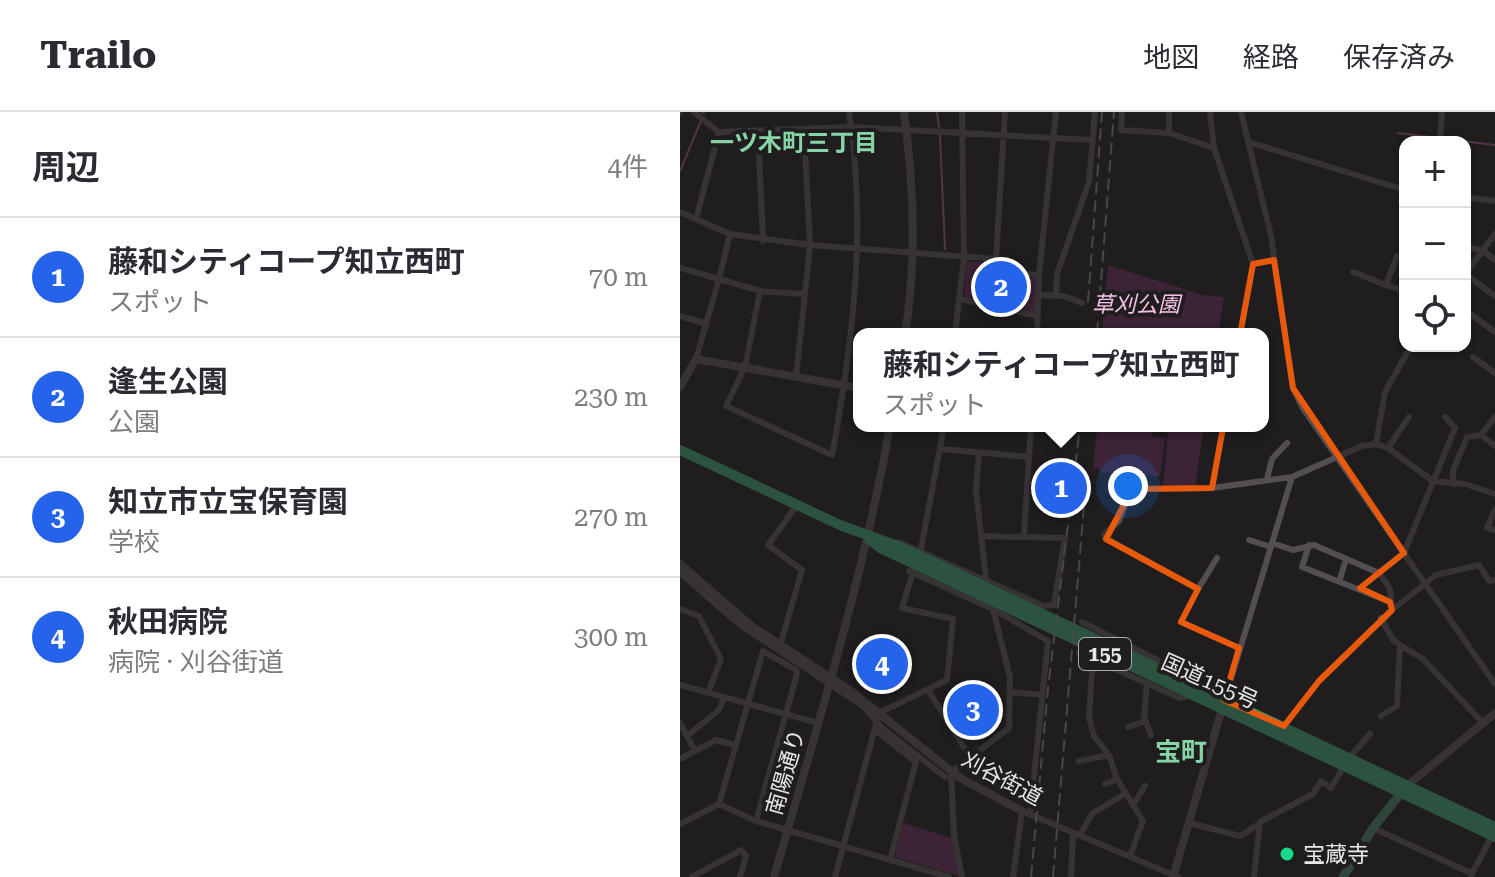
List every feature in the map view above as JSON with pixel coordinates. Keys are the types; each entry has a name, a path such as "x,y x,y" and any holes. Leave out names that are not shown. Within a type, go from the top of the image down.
{"highway":[{"name":"国道155号","path":"680,450 868,537 885,540 1494,834"},
{"name":"国道155号","path":"868,537 880,548 1191,695 1284,726 1346,762"}],"main road":[{"path":"1343,877 1373,828 1404,789"}],"street":[{"path":"694,112 719,132 851,127 1092,140"},
{"path":"760,291 745,367 726,406 832,455 845,385 859,249 849,112"},
{"path":"904,112 913,253 906,328"},
{"path":"956,328 964,257 965,132 962,112"},
{"path":"996,259 1005,112"},
{"path":"1037,328 1039,275 1056,112"},
{"path":"1056,295 1057,274 1089,182 1095,112"},
{"path":"1122,112 1121,130 1169,133 1214,148"},
{"path":"1169,112 1169,133"},
{"path":"1210,112 1214,148 1253,264 1241,328"},
{"path":"1241,112 1274,260 1293,388 1495,684"},
{"path":"1440,136 1442,112"},
{"path":"796,376 810,245 804,129"},
{"path":"758,131 763,241"},
{"path":"696,219 719,132"},
{"path":"1248,142 1399,188"},
{"path":"1471,198 1495,201"},
{"path":"680,212 730,234 763,241 996,259 1016,273 1039,275"},
{"path":"680,387 696,359 730,234"},
{"path":"1471,266 1495,234"},
{"path":"1471,248 1483,251 1495,260"},
{"path":"1386,285 1399,256"},
{"path":"1253,264 1274,260"},
{"path":"680,268 760,291 805,294"},
{"path":"1353,272 1399,289"},
{"path":"1471,278 1495,296"},
{"path":"1039,295 1056,295 1082,303"},
{"path":"961,299 1038,316"},
{"path":"1471,314 1495,332"},
{"path":"680,316 707,324"},
{"path":"1376,444 1385,392 1408,352"},
{"path":"1473,357 1493,369"},
{"path":"696,359 853,387"},
{"path":"1388,448 1409,417"},
{"path":"1379,573 1404,553 1455,428 1445,417"},
{"path":"1453,484 1453,471 1467,437 1481,435 1495,417"},
{"name":"南陽通り","path":"774,877 831,680 868,537 889,432"},
{"path":"921,549 943,432"},
{"path":"1024,535 1031,432"},
{"path":"1212,488 1222,432"},
{"path":"1481,435 1495,446"},
{"path":"1267,479 1272,459 1287,443"},
{"path":"1198,589 1106,539 1104,534 1119,521 1132,489 1212,488 1292,477 1362,446 1376,444 1388,448 1433,481 1465,484 1495,494"},
{"path":"941,449 1029,457"},
{"path":"979,454 976,490 986,579"},
{"path":"1175,876 1239,648 1292,477"},
{"path":"780,646 802,570 768,545 797,505"},
{"path":"1495,510 1487,528 1495,530"},
{"path":"885,540 921,549 1044,606 1054,605 1065,538 981,536"},
{"path":"1249,540 1293,550 1309,545 1379,573 1390,589 1391,606"},
{"path":"1309,545 1302,567 1340,579 1391,606"},
{"path":"1217,558 1181,622 1239,648"},
{"path":"1340,579 1346,559"},
{"name":"刈谷街道","path":"680,564 780,646 879,713 948,774 1026,813 1175,876"},
{"path":"1284,726 1319,681 1391,606 1436,575 1479,565 1489,581 1495,580"},
{"path":"835,877 879,713 947,680 953,619 902,608 911,571 993,609 1048,641 1026,813 1013,877"},
{"path":"680,573 740,625 831,680 863,706 877,727 916,762 890,860"},
{"path":"680,609 699,616 721,659 708,693"},
{"path":"948,774 1009,728 1010,677 993,609"},
{"path":"1381,618 1393,640 1423,659 1483,723"},
{"path":"1082,622 1177,670 1183,682"},
{"path":"1381,716 1397,706 1400,645"},
{"path":"680,824 719,804 745,704 763,651 796,670 756,821"},
{"path":"1079,653 1180,698 1191,695"},
{"path":"1098,662 1092,672 1089,717 1094,736 1109,755 1117,779 1143,821 1130,856"},
{"path":"1147,683 1146,721 1151,735"},
{"path":"680,685 818,723"},
{"path":"928,690 970,757"},
{"path":"1010,692 1043,695"},
{"path":"688,735 719,710 724,698"},
{"path":"1404,789 1495,713"},
{"path":"1128,727 1146,721"},
{"path":"680,723 695,751"},
{"path":"877,727 948,774"},
{"path":"1189,823 1240,836 1313,794 1321,781 1331,788 1346,762 1370,734"},
{"path":"680,759 716,740 735,745"},
{"path":"1079,761 1109,755"},
{"path":"948,774 962,877"},
{"path":"1105,784 1117,779"},
{"path":"1133,805 1145,786"},
{"path":"1071,877 1076,834 1092,814 1126,793"},
{"path":"719,804 756,821 949,877"},
{"path":"1254,877 1259,824"},
{"path":"1373,828 1471,875 1494,834"},
{"path":"692,877 741,850 746,856 740,877"}],"highlighted area":[{"path":"1274,260 1293,388 1404,553 1360,588 1390,602 1392,610 1319,681 1284,726 1224,700 1239,648 1181,622 1198,589 1106,539 1132,489 1212,488 1253,264"}],"green space":[{"path":"967,261 995,263 1016,275 1037,277 1036,312 964,296"},
{"name":"草刈公園","path":"1108,265 1203,295 1224,297 1219,328 1103,328"},
{"path":"1097,432 1152,432 1152,436 1165,438 1160,476 1100,472 1100,469 1093,468"},
{"path":"1168,432 1203,432 1195,487 1163,485"},
{"path":"903,823 952,838 959,876 895,857"}],"waterway":[{"path":"937,112 939,127"},
{"path":"680,171 701,121"},
{"path":"1398,133 1495,145"},
{"path":"940,135 945,249"}],"railway":[{"path":"1088,302 1102,112"},
{"path":"1097,328 1114,112"},
{"path":"1031,877 1048,688 1079,432"},
{"path":"1053,877 1084,506"}],"place":[{"name":"逢生公園","path":"1001,287"},
{"name":"藤和シティコープ知立西町","path":"1061,488"},
{"name":"秋田病院","path":"882,664"},
{"name":"知立市立宝保育園","path":"973,710"},
{"name":"宝蔵寺","path":"1287,854"}],"district":[{"name":"一ツ木町三丁目","path":"794,143"},
{"name":"宝町","path":"1181,752"}]}
